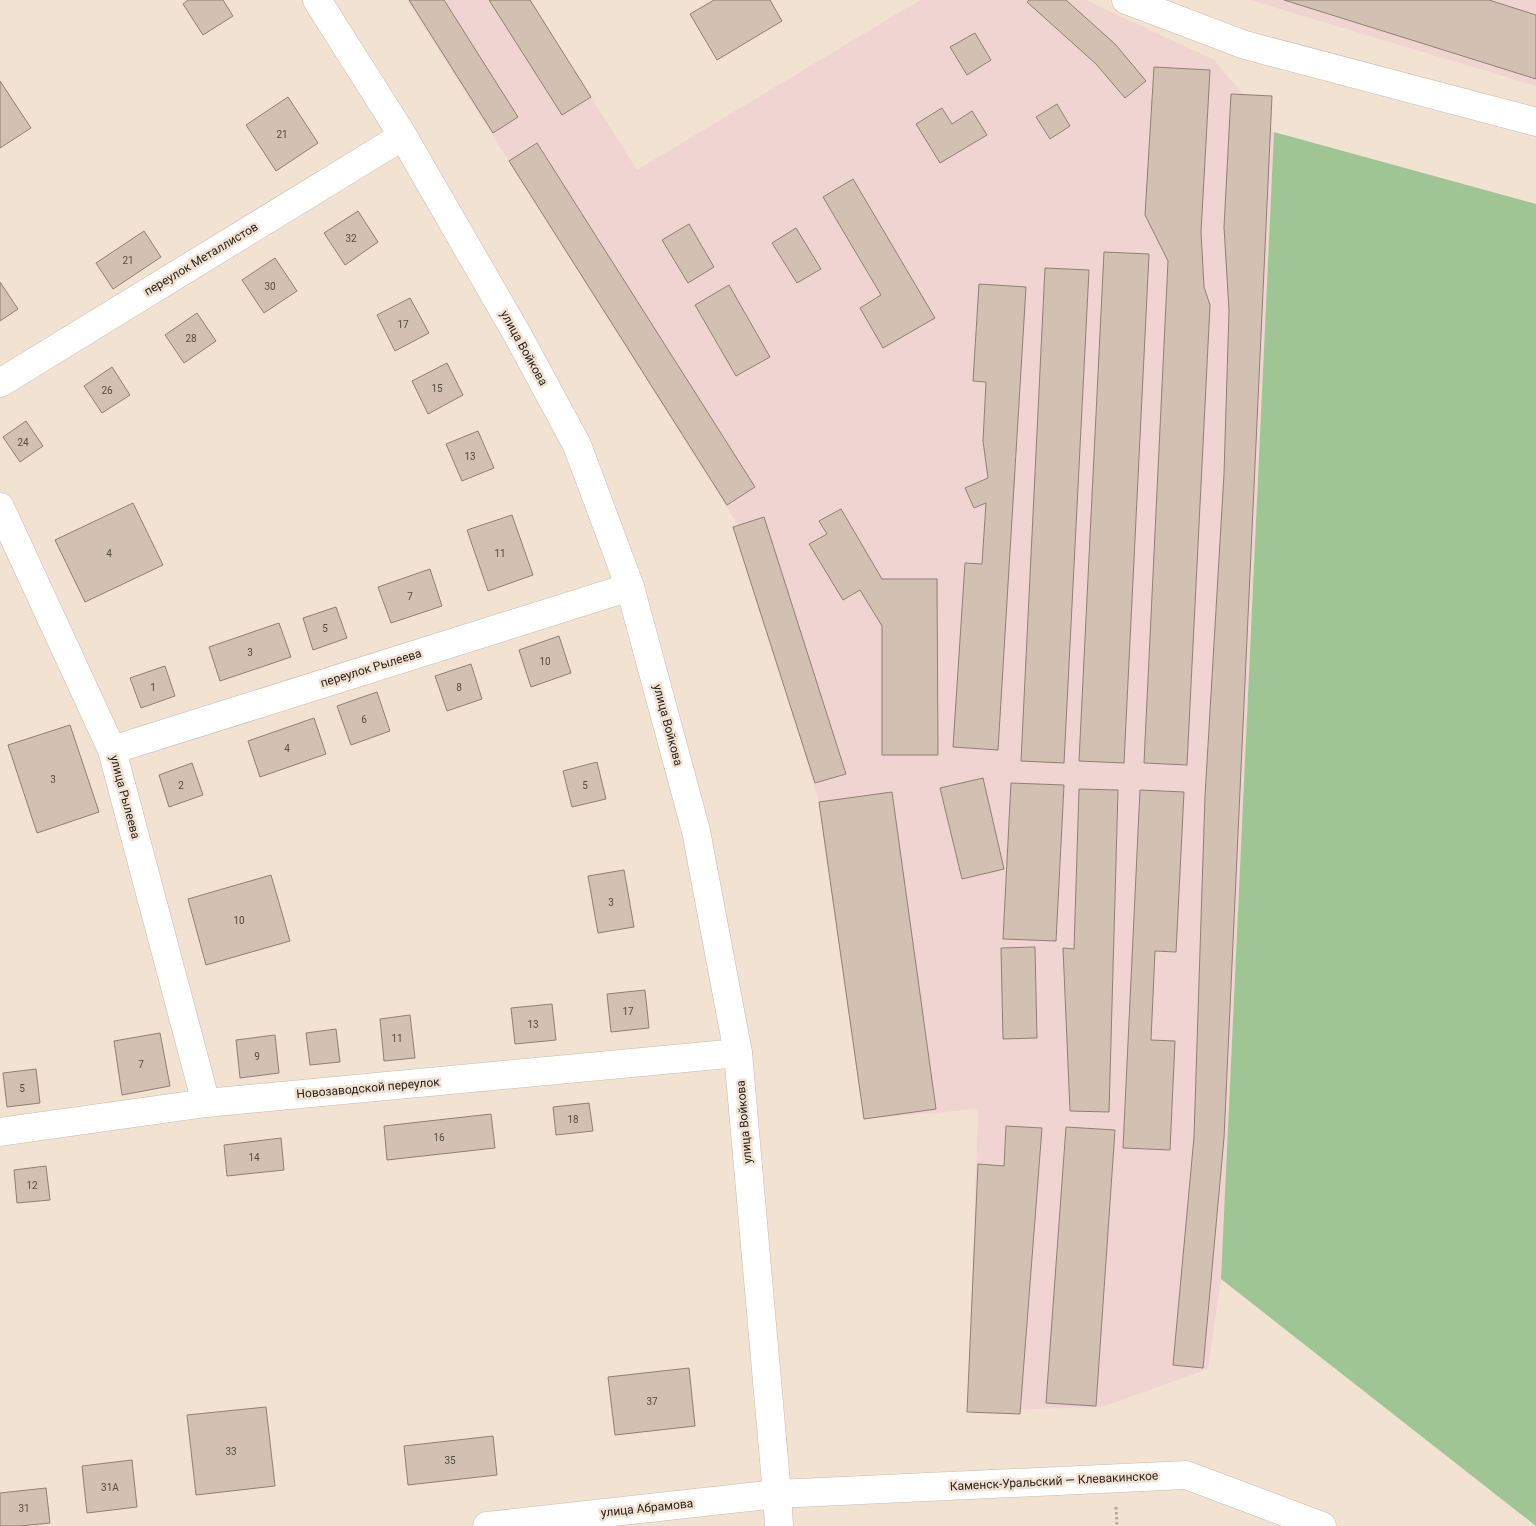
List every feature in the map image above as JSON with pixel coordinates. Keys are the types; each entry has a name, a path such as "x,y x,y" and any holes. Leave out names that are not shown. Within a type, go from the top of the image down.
{"street":[{"name":"улица Войкова","path":"317,0 403,136 517,334 577,445 630,587 696,831 738,1053 779,1526"},
{"path":"1126,0 1246,45 1536,122"},
{"name":"переулок Металлистов","path":"0,383 403,136"},
{"name":"улица Рылеева","path":"0,507 112,750 206,1103"},
{"name":"переулок Рылеева","path":"112,750 630,587"},
{"name":"Новозаводской переулок","path":"0,1132 206,1103 738,1053"},
{"name":"Каменск-Уральский — Клевакинское","path":"777,1494 1186,1475 1322,1526"},
{"name":"улица Абрамова","path":"487,1526 777,1494"}],"shaded area":[{"path":"407,0 530,0 637,170 920,0 1086,0 1214,60 1274,132 1221,1279 1208,1369 1102,1407 968,1411 978,1109 864,1119 819,802 738,525"},
{"path":"1250,0 1536,0 1536,86"}],"green space":[{"path":"1274,132 1536,204 1536,1526 1221,1279"}],"building":[{"path":"188,0 223,0 233,16 203,35 183,4"},
{"path":"409,0 444,0 518,117 493,133"},
{"path":"489,0 530,0 591,97 562,115"},
{"path":"714,0 770,0 782,21 717,60 690,14"},
{"path":"1029,0 1066,0 1115,44 1146,81 1125,98 1096,64 1027,2"},
{"path":"1284,0 1489,0 1536,15 1536,79"},
{"path":"975,33 991,60 967,75 950,47"},
{"path":"1154,67 1210,70 1201,232 1204,287 1210,305 1187,765 1144,763 1168,261 1145,215"},
{"path":"0,81 31,128 0,148"},
{"path":"1231,94 1272,96 1224,1138 1203,1368 1173,1365 1194,1137 1205,796 1224,474 1229,310 1224,227"},
{"path":"288,97 318,143 276,171 246,125"},
{"path":"1057,104 1070,126 1050,139 1036,117"},
{"path":"942,108 952,124 972,111 987,135 940,163 916,124"},
{"path":"537,143 755,487 727,505 509,161"},
{"path":"853,179 935,318 883,348 860,308 881,295 823,197"},
{"path":"358,211 378,242 345,265 324,233"},
{"path":"689,224 714,267 688,283 662,240"},
{"path":"796,228 821,269 797,283 772,243"},
{"path":"144,231 161,257 113,289 96,263"},
{"path":"1104,252 1149,254 1124,763 1079,761"},
{"path":"275,258 297,291 264,313 242,280"},
{"path":"1045,268 1089,270 1064,763 1021,761"},
{"path":"0,282 18,309 0,321"},
{"path":"979,284 1026,287 998,750 953,747 965,563 982,564 986,503 974,508 965,488 988,478 983,441 986,382 973,381"},
{"path":"729,285 770,357 736,376 695,305"},
{"path":"410,298 429,333 395,351 377,315"},
{"path":"197,313 216,341 184,363 165,335"},
{"path":"447,363 463,395 428,414 412,381"},
{"path":"112,367 130,395 102,413 84,386"},
{"path":"26,421 43,446 20,462 3,437"},
{"path":"478,431 494,468 462,481 446,444"},
{"path":"133,503 163,565 85,602 55,540"},
{"path":"841,509 882,579 937,579 938,755 882,755 882,626 860,590 843,600 809,544 827,534 819,521"},
{"path":"512,515 533,575 488,591 467,530"},
{"path":"764,517 846,774 815,783 733,527"},
{"path":"430,569 442,606 391,623 378,587"},
{"path":"336,607 347,638 313,650 303,618"},
{"path":"279,623 291,657 220,681 209,647"},
{"path":"559,636 571,673 531,687 519,650"},
{"path":"471,664 482,699 447,711 435,676"},
{"path":"165,666 175,696 141,708 130,678"},
{"path":"377,692 390,731 351,745 337,706"},
{"path":"314,718 326,754 260,777 248,741"},
{"path":"70,725 99,812 37,833 8,745"},
{"path":"597,762 606,799 572,807 563,771"},
{"path":"192,763 203,795 169,807 159,775"},
{"path":"983,778 1004,869 962,879 940,788"},
{"path":"1011,783 1064,785 1056,941 1003,939"},
{"path":"1079,789 1118,790 1109,1112 1070,1111 1063,948 1074,949"},
{"path":"1140,790 1184,792 1176,952 1155,951 1151,1040 1175,1041 1170,1150 1123,1148"},
{"path":"892,792 936,1109 864,1119 819,802"},
{"path":"624,870 634,927 598,933 588,876"},
{"path":"271,875 290,941 206,965 188,899"},
{"path":"1035,947 1037,1038 1003,1039 1001,948"},
{"path":"645,990 649,1028 611,1032 607,994"},
{"path":"552,1004 556,1040 515,1044 511,1008"},
{"path":"410,1015 415,1058 384,1061 380,1019"},
{"path":"336,1029 340,1062 310,1065 306,1033"},
{"path":"160,1033 170,1086 122,1095 114,1041"},
{"path":"275,1035 279,1073 240,1078 236,1040"},
{"path":"36,1069 40,1103 7,1107 3,1073"},
{"path":"589,1103 593,1131 556,1135 553,1107"},
{"path":"491,1114 495,1148 387,1160 384,1126"},
{"path":"1006,1126 1042,1128 1020,1414 967,1412 978,1164 1004,1166"},
{"path":"1066,1127 1115,1130 1096,1406 1046,1403"},
{"path":"281,1138 284,1170 227,1176 224,1145"},
{"path":"46,1166 50,1200 17,1203 14,1170"},
{"path":"689,1368 695,1426 615,1435 608,1377"},
{"path":"266,1407 275,1486 196,1495 187,1415"},
{"path":"493,1436 497,1475 408,1485 404,1446"},
{"path":"132,1460 137,1507 87,1513 82,1466"},
{"path":"46,1488 50,1523 0,1526 0,1493"}]}
